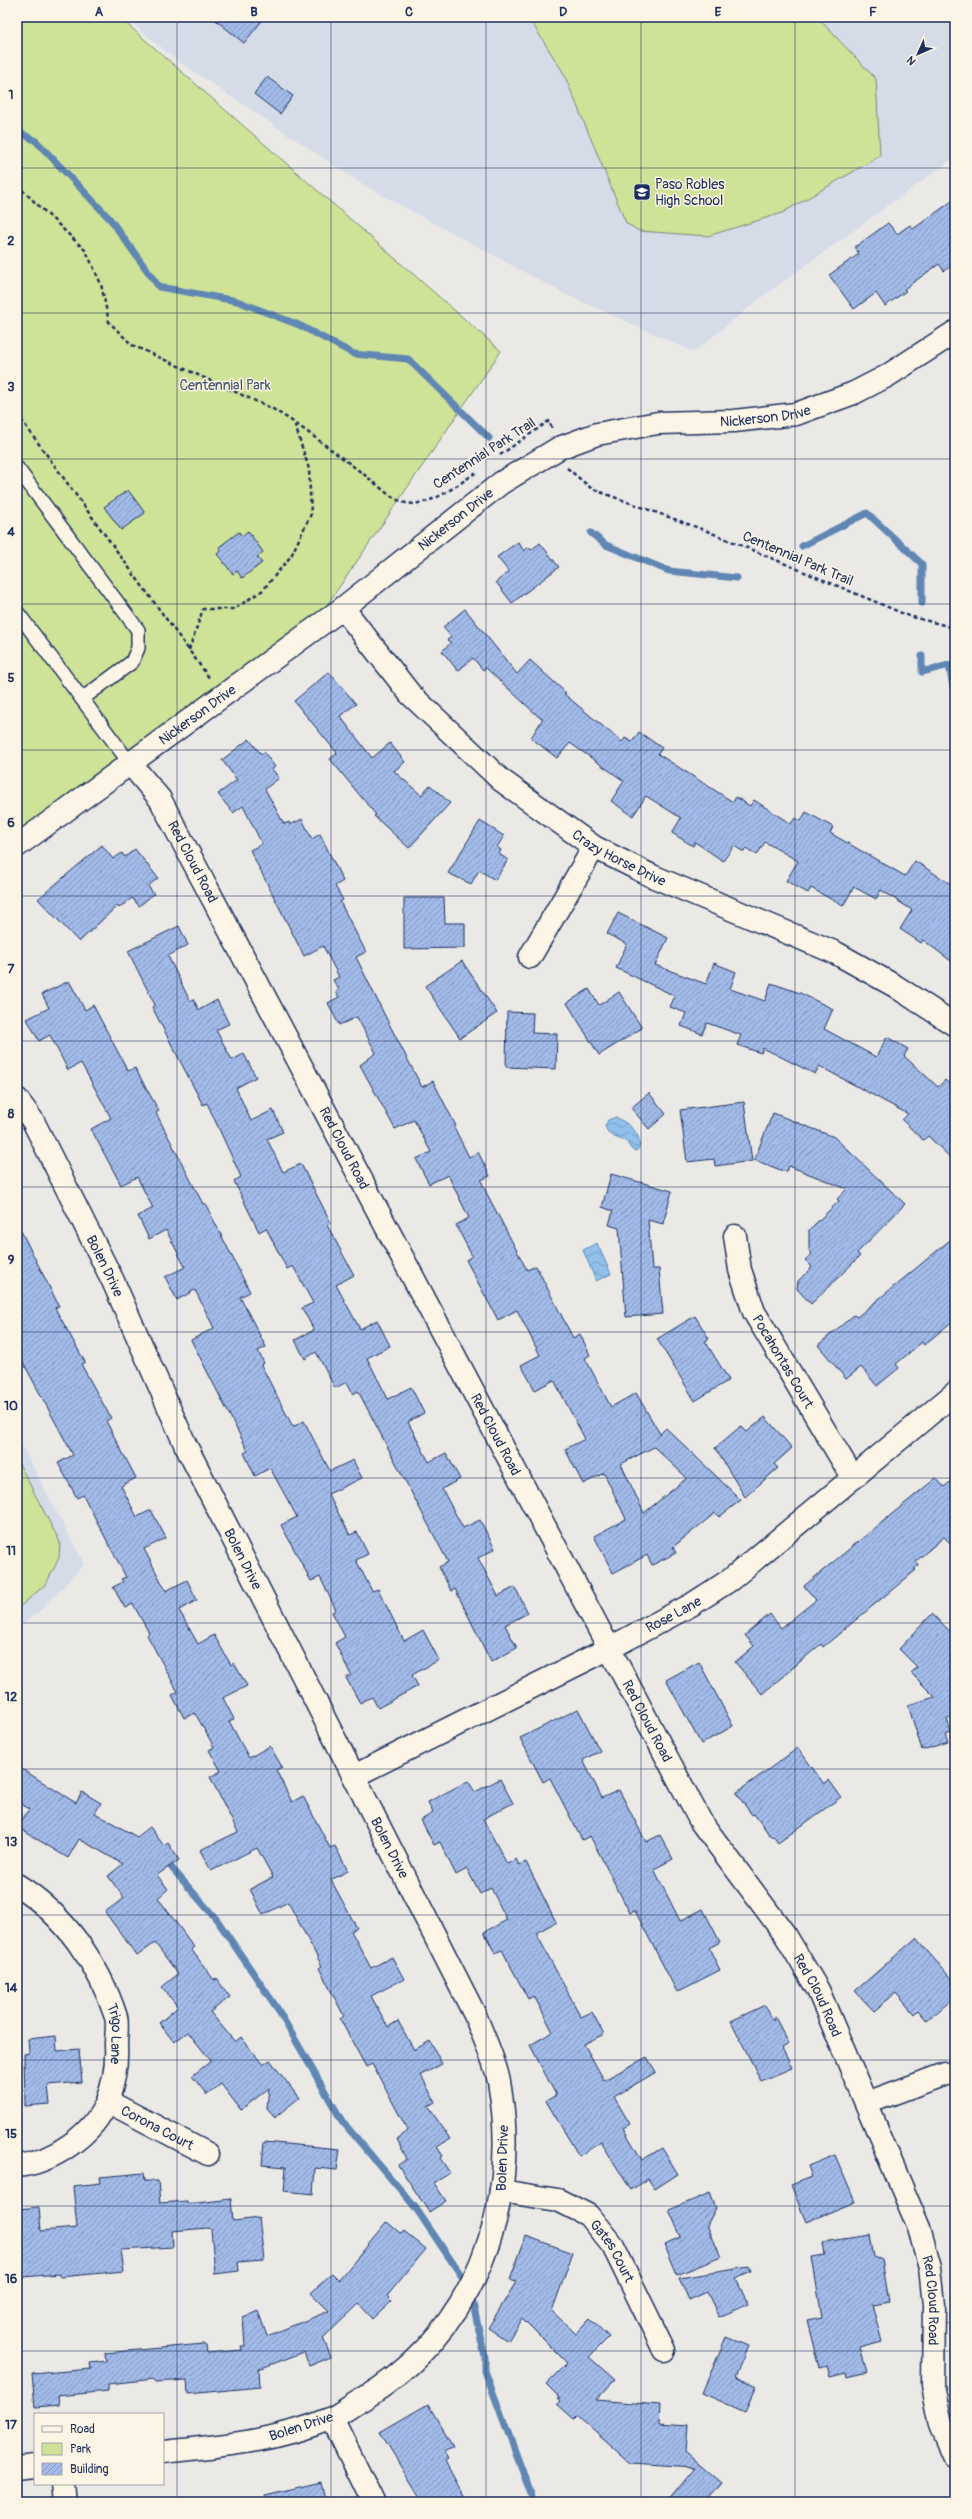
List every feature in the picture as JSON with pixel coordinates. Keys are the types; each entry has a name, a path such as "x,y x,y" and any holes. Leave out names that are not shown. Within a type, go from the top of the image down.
{"street":[{"name":"Nickerson Drive","path":"17,846 129,762 343,608 501,483 560,448 597,434 658,423 734,421 796,414 854,393 887,376 955,332"},
{"name":"Crazy Horse Drive","path":"343,608 410,694 501,780 594,847 652,876 836,953 894,986 955,1025"},
{"name":"Red Cloud Road","path":"129,762 164,806 701,1822 786,1936 818,1990 919,2228 930,2267 934,2305 934,2386 941,2425 955,2458"},
{"path":"530,957 594,847"},
{"name":"Bolen Drive","path":"17,1099 33,1121 114,1281 186,1444 475,2015 496,2074 505,2136 501,2191 497,2219 480,2266 461,2305 438,2337 412,2364 381,2388 332,2418 287,2433 233,2444 164,2452"},
{"name":"Pocahontas Court","path":"735,1236 740,1270 754,1312 853,1478"},
{"name":"Rose Lane","path":"354,1776 610,1648 691,1605 730,1580 955,1393"},
{"name":"Trigo Lane","path":"17,1885 30,1893 66,1925 96,1973 116,2018 117,2060 107,2101 95,2120 81,2135 56,2154 17,2166"},
{"path":"867,2103 945,2074 955,2073"},
{"name":"Corona Court","path":"107,2101 208,2154"},
{"name":"Gates Court","path":"501,2191 558,2200 588,2215 613,2246 664,2350"},
{"path":"332,2418 373,2502"},
{"path":"17,2468 34,2466"},
{"path":"62,2485 64,2502"}],"lane":[{"path":"17,468 138,630 138,648 132,662 82,699"},
{"path":"17,612 129,762"}],"path":[{"name":"Centennial Park Trail","path":"17,185 86,251 101,284 109,322 132,345 273,409 294,422 388,492 406,503 429,500 447,492 479,470"},
{"path":"17,414 211,682"},
{"name":"Centennial Park Trail","path":"498,457 549,421 567,468 592,489 708,531 909,616 955,628"},
{"path":"188,650 202,609 234,609 263,590 291,556 311,514 309,469 294,422"}],"shaded area":[{"name":"Paso Robles High School","path":"124,17 955,17 955,157 758,300 694,352 565,294 362,184 178,61"},
{"path":"17,1436 84,1564 41,1610 17,1628"}],"green space":[{"name":"Centennial Park","path":"17,17 119,17 501,351 305,637 17,846"},
{"path":"528,17 817,17 876,79 880,156 782,213 708,236 639,231 626,223 563,72"},
{"path":"17,1460 60,1542 59,1558 46,1584 17,1609"}],"water":[{"path":"616,1117 633,1129 636,1133 639,1148 636,1151 631,1149 627,1142 614,1137 607,1130 605,1126 608,1120"},
{"path":"597,1243 611,1274 596,1281 583,1250"}],"building":[{"path":"212,17 265,17 244,43"},
{"path":"267,77 293,96 280,114 254,94"},
{"path":"955,199 955,263 944,271 939,264 904,289 906,291 885,306 876,293 854,309 829,275 859,254 855,247 888,223 897,234 910,225 913,229"},
{"path":"128,490 145,513 121,530 104,507"},
{"path":"248,531 263,552 257,557 262,563 242,578 237,571 233,574 217,554 221,551 219,547 239,532 242,536"},
{"path":"518,542 524,551 529,547 531,550 540,543 559,567 512,603 496,582 509,572 497,557"},
{"path":"465,609 517,674 530,660 566,693 564,694 622,742 625,738 632,742 639,732 662,748 658,754 733,802 736,797 750,806 754,800 791,824 795,818 801,821 806,812 833,827 830,833 905,876 915,861 955,887 955,964 923,940 921,943 900,929 912,910 881,890 876,899 854,887 843,906 811,888 808,893 786,881 798,861 765,842 757,855 746,848 744,852 734,846 723,861 695,842 693,846 672,833 681,818 646,796 633,816 611,801 624,781 570,743 557,758 531,738 543,718 539,717 486,668 483,670 473,658 458,671 442,651 451,643 447,640 451,637 443,627"},
{"path":"329,672 356,704 340,716 372,758 390,743 405,762 394,771 421,795 430,785 450,803 409,848 374,816 376,815 330,759 337,753 294,701"},
{"path":"249,739 261,754 264,752 275,767 272,769 279,778 265,789 284,824 289,822 290,825 302,819 312,839 320,834 343,881 335,886 343,900 340,902 366,952 356,957 387,1020 422,1087 433,1081 456,1126 454,1127 469,1157 478,1152 490,1176 481,1180 487,1194 527,1270 536,1266 573,1338 580,1334 590,1355 585,1358 611,1407 636,1393 660,1434 666,1428 741,1500 719,1517 715,1513 673,1547 676,1553 652,1565 647,1555 613,1573 594,1536 626,1519 604,1473 583,1484 565,1449 585,1439 554,1380 535,1390 521,1365 540,1355 517,1310 498,1320 466,1260 472,1256 456,1225 469,1218 448,1175 429,1184 416,1159 431,1152 414,1120 395,1129 360,1065 376,1053 357,1017 339,1025 328,1003 339,997 336,992 339,990 333,980 339,977 323,946 304,956 250,850 262,844 243,806 233,813 218,794 237,780 222,760","holes":["654,1447 687,1478 644,1513 621,1464"]},
{"path":"480,821 504,836 497,847 501,850 499,854 508,860 495,880 479,870 471,884 448,873"},
{"path":"102,845 113,859 122,853 125,857 135,849 158,878 148,886 154,894 139,906 132,898 119,908 117,906 79,942 38,899"},
{"path":"404,898 444,898 445,923 465,923 465,948 404,949"},
{"path":"618,913 668,938 655,965 706,984 714,963 736,972 730,989 765,1001 771,983 800,993 833,1009 824,1029 876,1057 887,1037 908,1049 904,1056 938,1087 945,1080 955,1089 955,1162 928,1136 923,1140 902,1120 908,1114 819,1066 815,1074 763,1048 761,1053 737,1045 741,1035 707,1023 702,1034 681,1026 686,1013 670,1007 675,996 616,968 627,944 607,934"},
{"path":"179,926 188,945 168,956 190,1001 193,999 199,1010 217,1000 229,1024 216,1030 232,1060 244,1054 256,1077 236,1088 251,1121 273,1110 283,1132 267,1139 283,1172 301,1164 331,1223 327,1225 354,1275 336,1285 360,1329 377,1320 390,1346 367,1358 388,1399 411,1387 424,1413 408,1422 429,1462 446,1453 460,1479 442,1489 463,1528 480,1520 495,1549 478,1558 498,1596 515,1587 528,1613 505,1625 517,1648 491,1662 455,1589 451,1591 439,1567 448,1562 358,1391 353,1394 347,1382 335,1388 316,1352 305,1359 295,1340 314,1330 302,1308 313,1303 293,1266 287,1269 266,1228 259,1232 234,1181 241,1177 207,1103 203,1105 152,1007 155,1005 128,951"},
{"path":"462,961 497,1013 460,1038 425,986"},
{"path":"69,981 85,1010 93,1005 128,1071 135,1068 159,1111 156,1113 203,1204 205,1203 250,1292 240,1297 266,1347 258,1351 264,1363 261,1365 293,1427 304,1421 330,1471 353,1460 362,1478 328,1494 350,1535 357,1532 368,1554 356,1560 372,1591 378,1589 404,1641 423,1630 439,1660 412,1675 418,1686 378,1708 372,1697 360,1703 346,1678 351,1675 335,1643 345,1637 332,1612 336,1610 320,1577 311,1581 281,1525 297,1517 270,1468 255,1476 244,1453 248,1451 191,1340 214,1328 195,1290 177,1300 165,1277 185,1267 166,1230 149,1239 138,1216 153,1208 137,1177 121,1185 91,1129 111,1118 81,1063 68,1070 50,1035 39,1041 27,1019 49,1008 42,994"},
{"path":"589,989 599,1005 619,992 642,1028 599,1055 567,1003"},
{"path":"507,1012 533,1013 532,1033 557,1034 556,1069 506,1067"},
{"path":"649,1093 666,1114 649,1129 631,1108"},
{"path":"744,1102 752,1161 715,1166 714,1159 687,1162 680,1110"},
{"path":"773,1113 834,1137 905,1204 857,1253 860,1256 811,1304 797,1289 798,1281 812,1267 805,1260 812,1254 809,1250 809,1230 839,1201 837,1199 847,1189 789,1166 786,1172 754,1160"},
{"path":"611,1174 672,1191 663,1224 648,1220 652,1269 659,1269 663,1314 626,1317 619,1228 609,1225 613,1211 602,1207"},
{"path":"17,1223 59,1306 55,1308 85,1362 81,1364 111,1418 106,1421 136,1478 121,1486 137,1517 151,1510 166,1538 144,1549 166,1591 187,1580 197,1600 179,1610 198,1644 214,1635 231,1665 234,1663 247,1686 223,1698 234,1719 229,1721 249,1758 270,1746 282,1767 276,1770 292,1802 303,1796 330,1848 335,1846 348,1871 331,1880 357,1928 351,1931 371,1968 392,1957 404,1979 371,1996 388,2027 398,2021 414,2050 430,2041 442,2064 421,2075 435,2102 428,2106 450,2139 437,2147 443,2156 440,2158 450,2173 434,2183 446,2201 429,2212 398,2165 407,2159 397,2139 408,2131 372,2064 366,2067 340,2019 344,2016 319,1968 322,1966 288,1902 263,1915 250,1889 273,1877 257,1848 211,1871 200,1850 238,1832 210,1777 221,1771 209,1750 214,1747 195,1713 184,1718 172,1695 178,1692 147,1635 149,1633 133,1604 125,1608 113,1587 123,1582 121,1579 126,1577 83,1495 77,1498 58,1463 73,1455 17,1351"},
{"path":"955,1236 955,1319 924,1345 922,1342 896,1364 899,1368 877,1386 861,1367 846,1379 818,1345 854,1315 857,1317"},
{"path":"695,1316 709,1339 705,1341 729,1380 695,1401 657,1339"},
{"path":"765,1417 792,1448 774,1464 778,1468 745,1497 715,1448 741,1426 747,1432"},
{"path":"936,1478 944,1487 955,1478 955,1548 944,1537 916,1561 919,1565 914,1569 916,1570 823,1647 821,1644 762,1694 735,1662 754,1646 745,1635 770,1614 781,1628 816,1600 804,1586"},
{"path":"932,1614 955,1636 955,1717 947,1719 951,1732 945,1734 948,1742 922,1750 908,1705 935,1697 911,1673 917,1667 899,1649"},
{"path":"699,1662 733,1726 701,1744 666,1680"},
{"path":"578,1709 600,1751 583,1760 602,1798 619,1790 646,1842 660,1835 673,1859 654,1869 680,1921 703,1909 720,1942 709,1948 720,1970 677,1992 635,1911 630,1913 590,1836 582,1840 550,1778 543,1782 520,1738"},
{"path":"798,1748 824,1784 829,1780 841,1797 778,1843 773,1836 771,1837 754,1814 752,1815 736,1793"},
{"path":"17,1766 76,1803 82,1792 101,1803 95,1813 137,1837 150,1827 164,1846 168,1843 179,1860 157,1875 168,1889 158,1898 194,1947 191,1949 214,1980 216,1978 230,1997 210,2012 235,2042 241,2037 263,2065 270,2060 299,2098 275,2117 267,2108 269,2088 241,2110 221,2084 207,2095 192,2076 211,2061 188,2032 174,2042 159,2023 178,2007 162,1987 178,1974 155,1943 137,1956 105,1912 124,1898 108,1876 123,1864 79,1839 68,1858 17,1827 29,1809 17,1802"},
{"path":"500,1779 513,1803 483,1819 507,1864 516,1859 519,1865 526,1862 556,1922 536,1933 581,2017 592,2012 604,2034 584,2044 604,2080 647,2057 656,2072 614,2097 630,2124 623,2128 642,2160 662,2148 678,2174 655,2189 648,2179 631,2190 601,2142 579,2156 546,2101 556,2095 530,2045 553,2032 534,1996 528,1999 502,1950 495,1953 484,1932 507,1920 491,1888 480,1894 467,1869 456,1875 440,1842 434,1845 421,1820 433,1813 428,1802 468,1781 475,1792"},
{"path":"916,1938 955,1983 955,1997 927,2021 918,2010 914,2014 896,1993 874,2011 855,1991"},
{"path":"765,2005 773,2021 775,2017 789,2044 782,2048 792,2068 761,2081 731,2021"},
{"path":"56,2036 57,2051 79,2049 82,2082 48,2085 50,2104 25,2106 24,2054 29,2053 28,2039"},
{"path":"264,2142 340,2149 337,2170 315,2168 313,2194 284,2191 286,2167 262,2165"},
{"path":"835,2155 855,2202 806,2222 791,2185 812,2177 808,2166"},
{"path":"144,2173 145,2181 158,2181 160,2203 187,2201 188,2204 231,2199 233,2221 259,2218 264,2260 238,2262 239,2271 215,2274 211,2229 208,2228 172,2231 173,2247 121,2250 124,2271 60,2277 60,2274 23,2277 20,2235 17,2235 17,2209 39,2207 41,2231 77,2228 73,2186 101,2183 100,2177"},
{"path":"710,2193 716,2208 707,2225 721,2257 677,2275 664,2244 681,2237 669,2210"},
{"path":"387,2222 400,2233 404,2231 426,2249 387,2296 392,2301 373,2319 359,2304 323,2338 331,2357 309,2366 304,2352 259,2369 260,2387 188,2394 187,2380 155,2382 154,2379 108,2384 108,2391 58,2396 59,2405 35,2407 32,2374 91,2369 90,2363 106,2361 105,2353 203,2344 206,2346 207,2353 242,2350 241,2346 245,2346 243,2317 258,2311 267,2336 329,2311 311,2293 332,2273 339,2280"},
{"path":"870,2235 874,2257 882,2260 889,2301 872,2304 882,2342 860,2348 867,2372 848,2377 847,2372 831,2376 828,2366 819,2368 807,2321 822,2318 812,2257 825,2255 823,2242"},
{"path":"526,2236 573,2253 552,2311 576,2334 590,2319 609,2337 589,2357 615,2380 596,2400 660,2405 659,2423 688,2425 686,2452 722,2483 706,2502 666,2502 695,2467 630,2463 577,2416 574,2419 557,2404 560,2401 557,2398 560,2398 546,2384 567,2363 522,2318 508,2341 488,2328 516,2282 510,2280"},
{"path":"749,2267 751,2272 736,2279 748,2304 719,2317 707,2292 689,2300 679,2278"},
{"path":"726,2337 748,2346 735,2377 757,2386 745,2412 702,2393"},
{"path":"428,2404 453,2447 444,2452 448,2459 445,2461 467,2502 423,2502 380,2432"},
{"path":"321,2482 326,2502 266,2502 265,2495"}],"waterway":[{"path":"17,131 36,141 110,219 159,287 237,301 299,325 354,354 408,359 489,438"},
{"path":"802,546 867,513 922,564 922,603"},
{"path":"591,533 606,545 669,571 737,578"},
{"path":"922,656 922,672 949,665 955,698"},
{"path":"165,1860 217,1920 277,2008 342,2121 415,2207 467,2284"},
{"path":"471,2295 485,2357 485,2371 534,2502"}],"place":[{"name":"Paso Robles High School","path":"642,192"}]}
